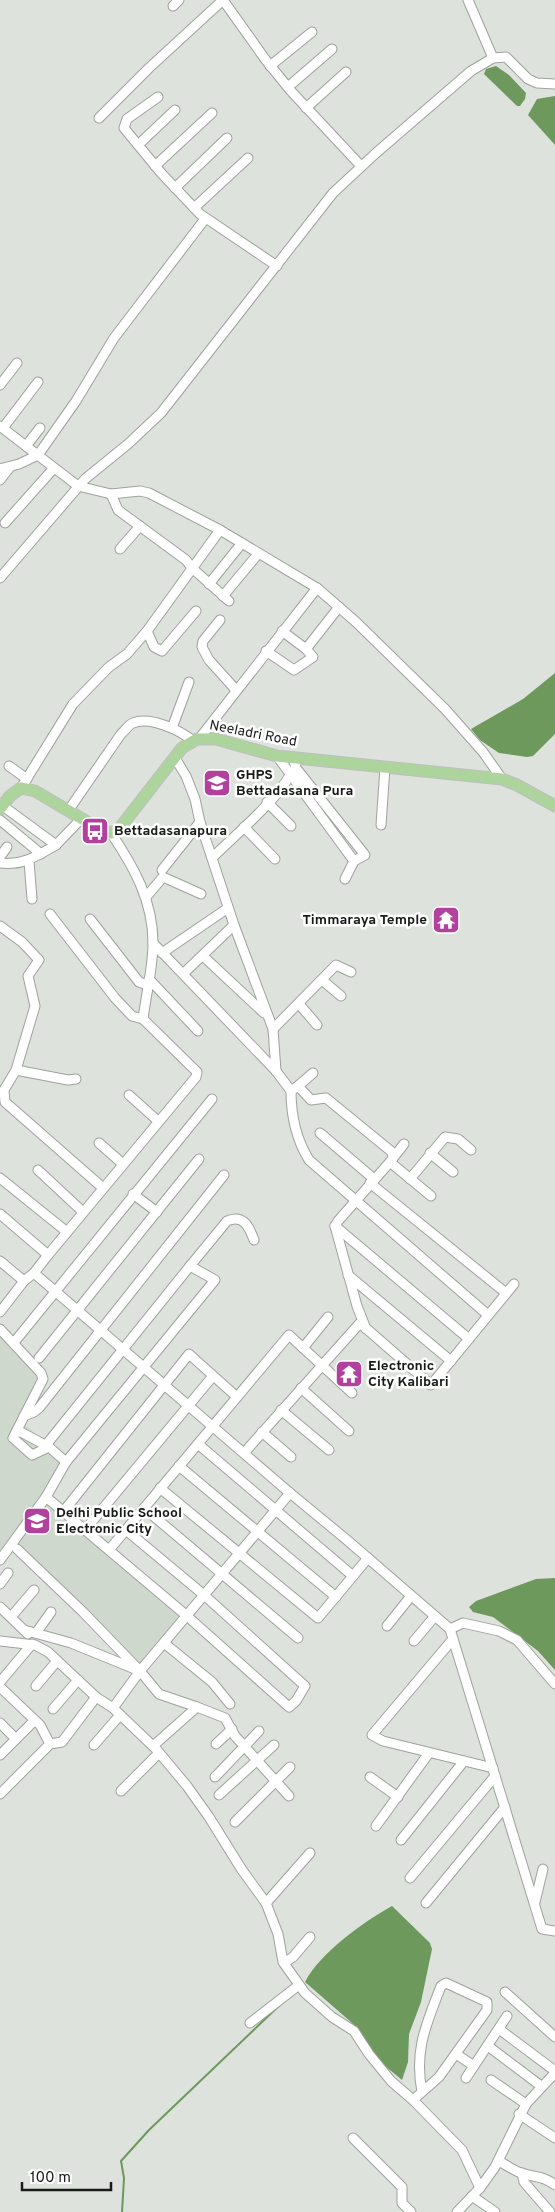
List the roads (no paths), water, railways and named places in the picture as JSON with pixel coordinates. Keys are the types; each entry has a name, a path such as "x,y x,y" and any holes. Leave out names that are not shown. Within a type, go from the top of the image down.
{"main road":[{"name":"Neeladri Road","path":"111,833 119,829 182,748 196,740 216,739 277,756 502,779 517,784 555,806"},
{"path":"1,806 24,784 101,830 111,833"}],"street":[{"path":"99,118 143,74 223,0 270,66 306,108 361,166"},
{"path":"468,0 493,58"},
{"path":"270,66 312,32"},
{"path":"288,87 332,49"},
{"path":"0,578 78,486 161,413 333,194 361,166 471,71 493,58 506,57 532,82 555,84"},
{"path":"306,108 346,72"},
{"path":"158,97 124,122 124,128 175,188 205,219 277,266"},
{"path":"138,145 175,110"},
{"path":"156,166 212,113"},
{"path":"175,188 227,138"},
{"path":"194,208 248,158"},
{"path":"0,470 38,455 76,401 114,338 205,219"},
{"path":"0,384 17,364"},
{"path":"38,382 2,427 78,486 111,494 140,491 149,493 220,530 316,588 399,662 445,709 483,752 502,779"},
{"path":"26,446 40,428"},
{"path":"0,480 10,467"},
{"path":"5,524 54,468"},
{"path":"111,494 116,508 186,560 192,568 226,599 258,554"},
{"path":"120,550 140,526"},
{"path":"9,766 24,784 73,704 97,679 127,654 220,530"},
{"path":"209,584 242,543"},
{"path":"68,811 121,734 131,724 140,721 172,728 196,740 316,588"},
{"path":"306,648 339,607"},
{"path":"146,631 154,647 162,652 196,612"},
{"path":"220,620 203,641 202,647 209,660 236,690"},
{"path":"266,652 291,670 296,670 313,657 306,648 282,631"},
{"path":"172,728 189,682"},
{"path":"277,756 354,862"},
{"path":"175,758 189,784 234,926 266,1015 273,1029 276,1071"},
{"path":"293,758 296,768 365,855 354,862 345,878"},
{"path":"381,825 385,767"},
{"path":"212,858 244,827 290,775"},
{"path":"267,802 291,826"},
{"path":"1,806 56,845"},
{"path":"0,863 10,865 29,861 56,845 82,818"},
{"path":"0,820 41,854"},
{"path":"162,870 200,822"},
{"path":"244,827 275,859"},
{"path":"111,833 137,874 146,897 153,943 143,1019"},
{"path":"0,857 7,847"},
{"path":"29,861 32,899"},
{"path":"146,897 163,877 201,894"},
{"path":"162,953 228,908"},
{"path":"0,1312 3,1302 34,1273 196,1077 197,1072 143,1019 132,1016 115,998 50,914"},
{"path":"90,919 139,982 148,982 198,1032"},
{"path":"0,926 27,946 39,960 28,976 36,1006 16,1070 4,1090 5,1102 103,1188"},
{"path":"184,974 234,926"},
{"path":"153,943 294,1089 311,1100 326,1098 389,1147 392,1160 410,1179 431,1196"},
{"path":"202,956 266,1015"},
{"path":"273,1029 336,965 351,972"},
{"path":"322,980 341,996"},
{"path":"299,1004 317,1025"},
{"path":"16,1070 76,1080"},
{"path":"313,1073 294,1089 291,1112 301,1148 309,1160 488,1316"},
{"path":"129,1095 158,1121"},
{"path":"16,1340 212,1099"},
{"path":"320,1133 372,1181 506,1293"},
{"path":"410,1179 445,1137 458,1139 471,1150"},
{"path":"99,1143 123,1164"},
{"path":"336,1226 404,1144"},
{"path":"430,1154 453,1172"},
{"path":"39,1358 199,1159"},
{"path":"38,1170 83,1212"},
{"path":"24,1416 38,1408 224,1175"},
{"path":"0,1178 67,1232"},
{"path":"134,1194 157,1212"},
{"path":"0,1214 48,1255"},
{"path":"0,1329 41,1373 43,1379 13,1438 32,1455 48,1446 123,1348 227,1221 234,1218 240,1219 248,1225 254,1240"},
{"path":"336,1226 348,1275 366,1329"},
{"path":"336,1226 469,1339"},
{"path":"0,1261 24,1281"},
{"path":"0,1560 46,1498 66,1462 215,1280 190,1266"},
{"path":"34,1273 450,1629 542,1929 555,1931"},
{"path":"348,1275 450,1361"},
{"path":"244,1453 360,1323 431,1385 514,1284"},
{"path":"303,1348 328,1317"},
{"path":"109,1550 289,1335 352,1393"},
{"path":"64,1512 189,1354 237,1397"},
{"path":"85,1530 213,1376"},
{"path":"301,1388 349,1431"},
{"path":"281,1410 329,1450"},
{"path":"18,1430 48,1446 66,1462"},
{"path":"262,1432 292,1457"},
{"path":"198,1444 353,1576"},
{"path":"179,1466 336,1597"},
{"path":"160,1488 318,1618 368,1558"},
{"path":"113,1708 140,1671 290,1493"},
{"path":"46,1498 187,1616 289,1707 296,1701 305,1686 204,1595 126,1530"},
{"path":"144,1508 298,1638"},
{"path":"17,1549 83,1612 140,1671 159,1694 225,1718 235,1736 289,1796"},
{"path":"0,1584 8,1573"},
{"path":"11,1618 34,1590"},
{"path":"387,1626 412,1596"},
{"path":"0,1607 24,1630 34,1644 57,1661 96,1697 113,1708 156,1750 209,1817 242,1870 266,1903 278,1934 284,1963 299,1985 305,1993 332,2017 354,2031 390,2081 413,2100 462,2150 480,2188"},
{"path":"36,1633 51,1612"},
{"path":"414,1642 435,1616"},
{"path":"450,1629 463,1622 507,1635 516,1640 555,1684"},
{"path":"24,1630 71,1643 140,1671"},
{"path":"453,1639 372,1734 383,1741 464,1761 494,1772"},
{"path":"0,1642 34,1644"},
{"path":"164,1643 212,1682 230,1704"},
{"path":"0,1682 34,1644"},
{"path":"36,1686 57,1661"},
{"path":"53,1709 78,1680"},
{"path":"0,1687 43,1729 50,1744"},
{"path":"0,1794 50,1744 62,1742 96,1697"},
{"path":"121,1791 156,1750 197,1707"},
{"path":"94,1745 120,1715"},
{"path":"0,1755 34,1721"},
{"path":"0,1723 16,1739"},
{"path":"216,1744 232,1729"},
{"path":"215,1777 259,1731"},
{"path":"220,1795 274,1745"},
{"path":"376,1826 398,1798 429,1752"},
{"path":"401,1840 464,1761"},
{"path":"234,1822 290,1767"},
{"path":"410,1878 494,1772"},
{"path":"370,1777 398,1798"},
{"path":"426,1903 505,1807"},
{"path":"266,1903 310,1853"},
{"path":"535,1905 542,1868"},
{"path":"284,1963 293,1957 310,1937"},
{"path":"413,2100 439,2077 485,2014 488,2005 483,2000 446,1983 440,1986 419,2049 418,2066 422,2092"},
{"path":"250,2023 299,1985"},
{"path":"504,1992 555,2037"},
{"path":"466,2078 507,2016"},
{"path":"457,2212 480,2188 499,2161 519,2114 526,2104 555,2072 499,2029"},
{"path":"488,2046 541,2086"},
{"path":"456,2054 474,2066"},
{"path":"491,2080 526,2104"},
{"path":"519,2114 555,2138"},
{"path":"353,2138 402,2187 402,2202 411,2212"},
{"path":"499,2161 522,2173 538,2175 555,2185"},
{"path":"522,2173 524,2182 550,2212"},
{"path":"472,2196 495,2212"}],"waterway":[{"path":"122,2212 124,2178 121,2161 149,2130 283,2002"}],"place":[{"name":"GHPS Bettadasana Pura","path":"217,783"},
{"name":"Bettadasanapura","path":"95,831"},
{"name":"Timmaraya Temple","path":"446,920"},
{"name":"Electronic City Kalibari","path":"349,1374"},
{"name":"Delhi Public School Electronic City","path":"37,1521"}]}
